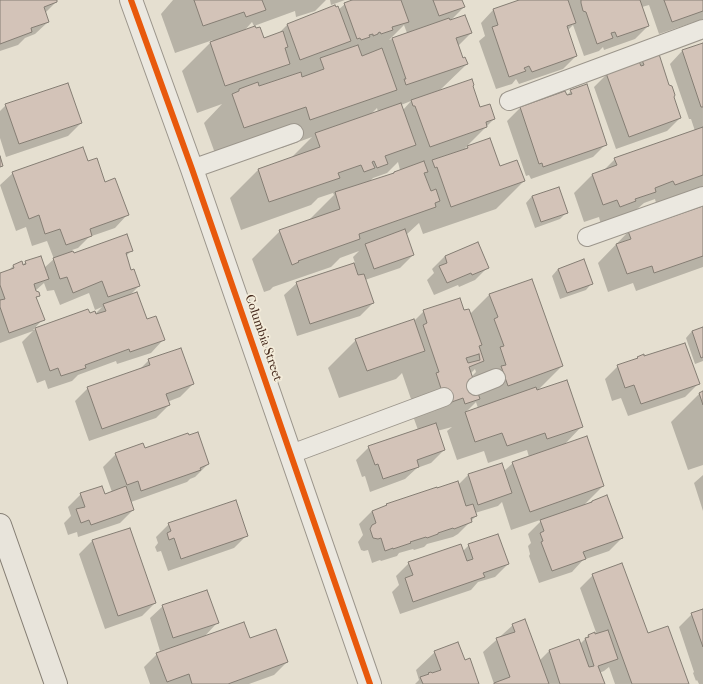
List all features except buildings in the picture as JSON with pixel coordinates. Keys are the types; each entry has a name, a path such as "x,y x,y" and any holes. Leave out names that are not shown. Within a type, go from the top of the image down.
{"highway":[{"path":"0,525 56,684"}],"street":[{"name":"Columbia Street","path":"131,0 192,169 370,684"}],"lane":[{"path":"510,101 703,29"},
{"path":"192,169 294,132"},
{"path":"587,237 703,196"},
{"path":"476,386 496,378"},
{"path":"291,454 444,397"}],"cycle path":[{"path":"131,0 192,169 370,684"}]}
